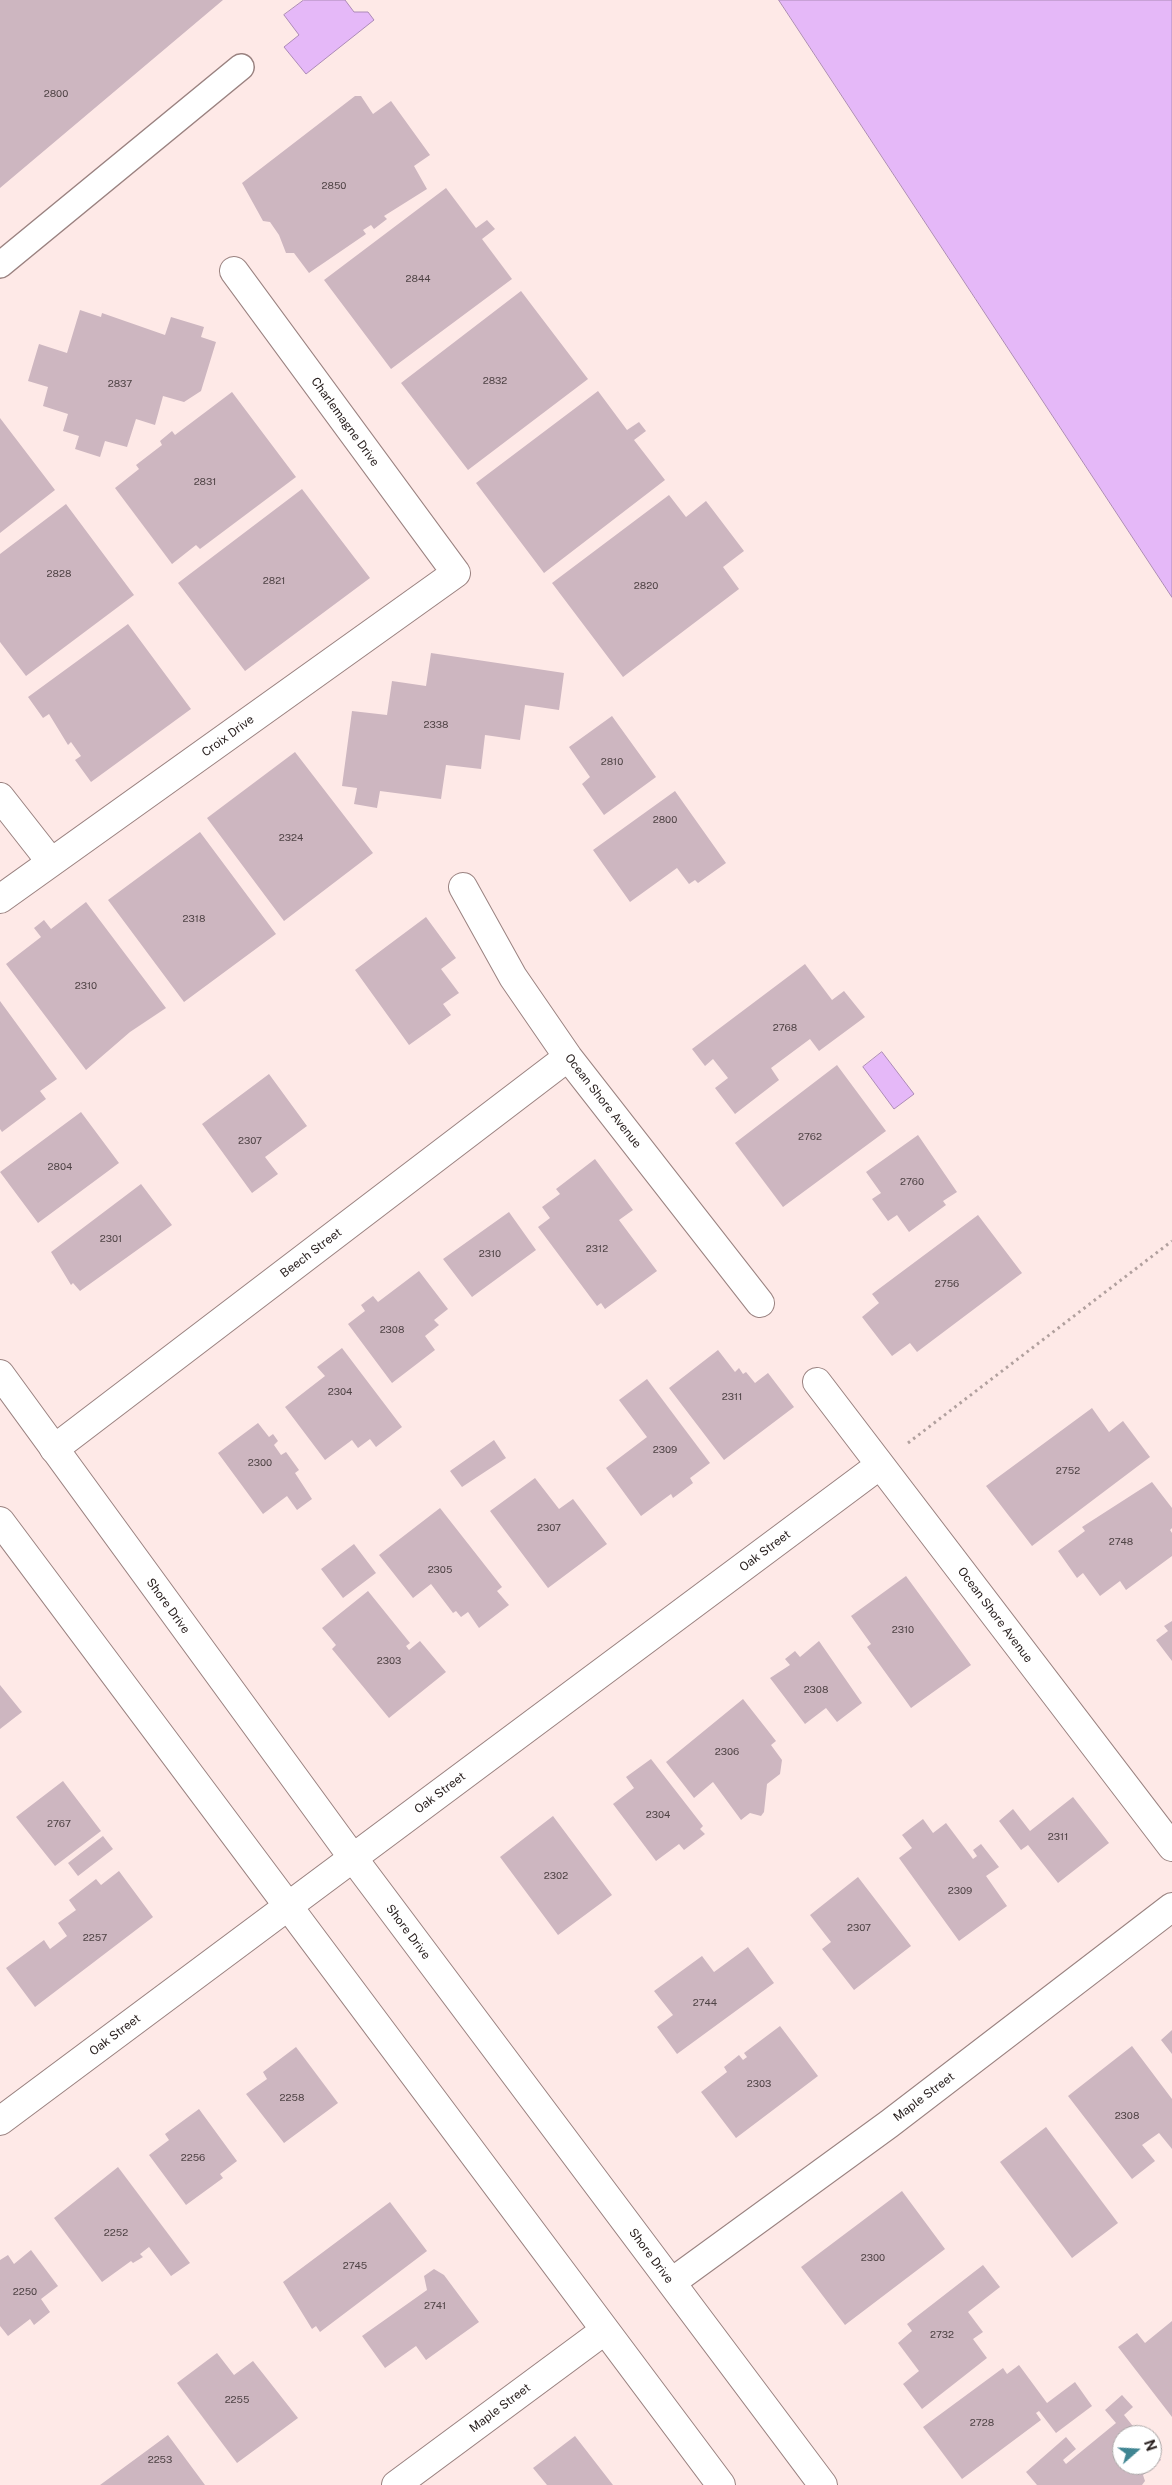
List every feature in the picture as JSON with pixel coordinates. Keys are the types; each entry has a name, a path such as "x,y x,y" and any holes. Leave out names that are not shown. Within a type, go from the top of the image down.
{"main road":[{"name":"Charlemagne Drive","path":"234,271 456,573"},
{"name":"Croix Drive","path":"0,899 456,573"},
{"path":"0,797 51,862"},
{"name":"Ocean Shore Avenue","path":"463,887 513,977 568,1057 760,1303"},
{"name":"Beech Street","path":"54,1449 568,1057"},
{"name":"Shore Drive","path":"0,1374 352,1858 823,2485"},
{"name":"Ocean Shore Avenue","path":"818,1382 1172,1847"},
{"name":"Oak Street","path":"0,2121 880,1465"},
{"path":"0,1522 721,2485"},
{"name":"Maple Street","path":"672,2282 889,2124 1172,1907"},
{"name":"Maple Street","path":"396,2485 604,2331"}],"lane":[{"path":"0,265 241,67"}],"path":[{"path":"880,1465 1172,1242"}],"shaded area":[{"path":"304,0 345,0 354,12 368,12 374,20 306,74 284,47 299,35 284,15"},
{"path":"779,0 1172,0 1172,597"},
{"path":"882,1052 914,1094 894,1109 863,1067"}],"building":[{"path":"0,0 223,0 0,188"},
{"path":"355,96 361,96 373,114 391,101 430,155 414,166 427,189 384,216 387,219 374,229 371,225 363,230 366,234 309,273 294,253 286,253 279,235 270,222 263,221 242,183"},
{"path":"446,188 476,228 487,220 495,229 482,239 512,279 391,369 324,280"},
{"path":"521,291 588,379 468,470 401,383"},
{"path":"80,310 101,317 102,313 165,335 171,317 204,327 201,337 216,342 201,391 184,402 163,396 155,425 136,419 127,447 105,441 100,457 75,449 79,436 63,431 68,414 43,406 48,387 28,381 39,344 67,353"},
{"path":"598,391 627,430 639,422 646,431 634,440 665,480 544,573 476,483"},
{"path":"232,392 296,477 200,549 196,545 172,564 115,488 139,469 136,465 162,445 160,441 172,431 175,435"},
{"path":"0,418 55,490 0,533"},
{"path":"302,489 370,578 245,671 178,583"},
{"path":"669,495 686,517 706,501 744,551 723,567 739,589 623,677 552,583"},
{"path":"66,504 134,595 26,676 0,642 0,554"},
{"path":"128,624 191,709 91,782 75,760 81,756 71,742 68,745 49,714 43,718 28,697"},
{"path":"431,653 564,673 559,710 525,705 520,740 485,735 481,769 446,765 441,799 380,791 377,808 354,804 357,788 342,786 352,711 387,715 392,681 426,686"},
{"path":"612,716 656,777 604,815 582,784 590,777 569,747"},
{"path":"295,752 373,853 284,921 207,818"},
{"path":"675,791 726,863 698,883 695,880 689,884 677,868 630,902 593,850"},
{"path":"200,832 276,934 184,1002 108,900"},
{"path":"86,902 166,1008 130,1032 86,1070 6,964 41,937 34,928 44,920 51,929"},
{"path":"426,917 456,958 441,969 459,993 443,1004 451,1015 409,1045 355,970"},
{"path":"805,964 832,1000 844,991 865,1017 819,1051 810,1039 771,1068 779,1080 735,1114 715,1088 728,1078 713,1059 705,1066 692,1049"},
{"path":"0,1001 57,1079 40,1091 46,1099 2,1132 0,1129"},
{"path":"837,1065 886,1131 783,1207 735,1143"},
{"path":"269,1074 307,1126 265,1157 278,1174 252,1193 202,1124"},
{"path":"81,1112 119,1163 38,1223 0,1172"},
{"path":"918,1135 957,1192 943,1201 946,1205 909,1232 897,1215 888,1221 872,1199 881,1193 866,1172"},
{"path":"595,1159 633,1210 619,1220 657,1271 605,1309 601,1303 597,1306 538,1227 550,1218 542,1207 560,1194 556,1189"},
{"path":"141,1184 172,1225 80,1291 73,1283 71,1285 51,1252"},
{"path":"509,1212 536,1250 472,1297 443,1259"},
{"path":"978,1215 1022,1273 917,1352 910,1343 892,1356 862,1317 879,1303 872,1294"},
{"path":"419,1271 448,1309 434,1320 439,1325 425,1336 435,1350 392,1383 348,1324 365,1311 361,1305 373,1296 378,1302"},
{"path":"342,1348 402,1427 376,1447 370,1439 358,1448 352,1440 325,1460 285,1407 325,1376 317,1367"},
{"path":"718,1350 735,1372 739,1368 743,1374 746,1372 755,1383 768,1373 794,1407 724,1460 669,1388"},
{"path":"647,1379 710,1463 690,1478 693,1483 673,1498 671,1494 641,1516 606,1468 647,1437 619,1400"},
{"path":"1092,1408 1109,1432 1123,1421 1150,1457 1032,1546 986,1486"},
{"path":"258,1423 269,1437 273,1434 278,1441 274,1445 281,1455 286,1452 299,1470 295,1473 312,1499 297,1510 287,1496 263,1514 218,1453"},
{"path":"494,1440 506,1458 462,1487 450,1471"},
{"path":"535,1478 559,1509 573,1499 607,1544 548,1588 490,1511"},
{"path":"1152,1482 1172,1508 1172,1528 1170,1530 1172,1533 1172,1556 1126,1590 1120,1581 1100,1596 1083,1573 1077,1578 1058,1551 1085,1531 1082,1527"},
{"path":"440,1508 502,1587 497,1591 509,1605 479,1628 468,1612 461,1617 456,1611 453,1613 431,1584 413,1598 379,1555"},
{"path":"354,1544 376,1573 343,1598 321,1569"},
{"path":"906,1576 971,1665 911,1708 867,1647 871,1644 851,1616"},
{"path":"368,1591 410,1643 406,1646 409,1650 420,1641 446,1672 389,1718 332,1649 336,1645 322,1628"},
{"path":"1172,1621 1172,1661 1156,1640 1168,1631 1164,1626"},
{"path":"819,1641 862,1703 837,1722 826,1708 805,1724 770,1678 790,1665 785,1659 795,1651 800,1657"},
{"path":"0,1685 22,1712 0,1729"},
{"path":"743,1699 776,1741 771,1745 782,1760 780,1774 767,1784 764,1812 761,1816 750,1813 741,1820 713,1782 694,1798 666,1762"},
{"path":"651,1759 703,1826 700,1829 705,1834 684,1850 679,1844 656,1861 613,1804 634,1788 626,1777"},
{"path":"63,1781 101,1831 55,1866 16,1817"},
{"path":"1073,1797 1109,1843 1058,1883 1028,1845 1021,1850 999,1821 1013,1809 1030,1831"},
{"path":"553,1816 612,1895 558,1935 500,1857"},
{"path":"923,1819 933,1833 946,1823 973,1859 977,1856 973,1850 981,1844 999,1867 986,1876 1007,1906 959,1941 899,1858 912,1848 902,1835"},
{"path":"103,1836 113,1849 78,1876 68,1863"},
{"path":"119,1871 153,1917 35,2007 6,1968 44,1940 50,1949 67,1936 58,1923 76,1910 69,1900 96,1879 101,1885"},
{"path":"858,1877 911,1946 854,1990 822,1949 831,1942 810,1915"},
{"path":"748,1947 774,1983 677,2054 657,2027 673,2015 654,1991 702,1956 714,1972"},
{"path":"780,2026 818,2076 736,2138 701,2092 727,2072 724,2067 739,2055 743,2060 747,2057 744,2053"},
{"path":"1172,2030 1172,2054 1161,2040"},
{"path":"1132,2046 1172,2099 1172,2149 1159,2133 1142,2145 1155,2161 1132,2179 1068,2096"},
{"path":"296,2047 338,2103 284,2143 246,2094 267,2079 263,2072"},
{"path":"199,2109 237,2161 220,2174 223,2178 186,2205 149,2155 169,2140 165,2134"},
{"path":"1046,2127 1118,2223 1072,2258 1000,2162"},
{"path":"118,2167 190,2263 171,2276 149,2247 140,2254 143,2257 133,2263 131,2261 102,2282 54,2218"},
{"path":"902,2191 945,2249 845,2325 801,2267"},
{"path":"390,2202 427,2251 320,2332 316,2326 312,2329 283,2282"},
{"path":"31,2250 58,2286 41,2299 50,2312 34,2325 30,2319 8,2336 0,2326 0,2260 8,2255 14,2264"},
{"path":"983,2265 1000,2287 968,2312 983,2332 973,2339 987,2358 922,2409 903,2384 919,2371 898,2343 912,2331 907,2324"},
{"path":"434,2269 444,2275 479,2322 426,2360 416,2346 385,2368 362,2336 427,2290 424,2276"},
{"path":"1172,2321 1172,2417 1118,2347 1137,2333 1145,2343"},
{"path":"217,2353 234,2375 253,2361 298,2418 237,2463 177,2383"},
{"path":"1019,2365 1047,2403 1075,2382 1092,2406 1056,2433 1039,2411 1036,2413 1041,2420 962,2479 923,2427 1003,2368 1007,2374"},
{"path":"1122,2395 1133,2407 1124,2415 1132,2425 1114,2425 1116,2423 1105,2410"},
{"path":"1112,2426 1112,2475 1143,2475 1145,2481 1142,2485 1037,2485 1026,2472 1066,2437 1076,2449 1063,2460 1066,2464"},
{"path":"168,2435 205,2485 100,2485"},
{"path":"575,2436 613,2485 547,2485 533,2468"}]}
